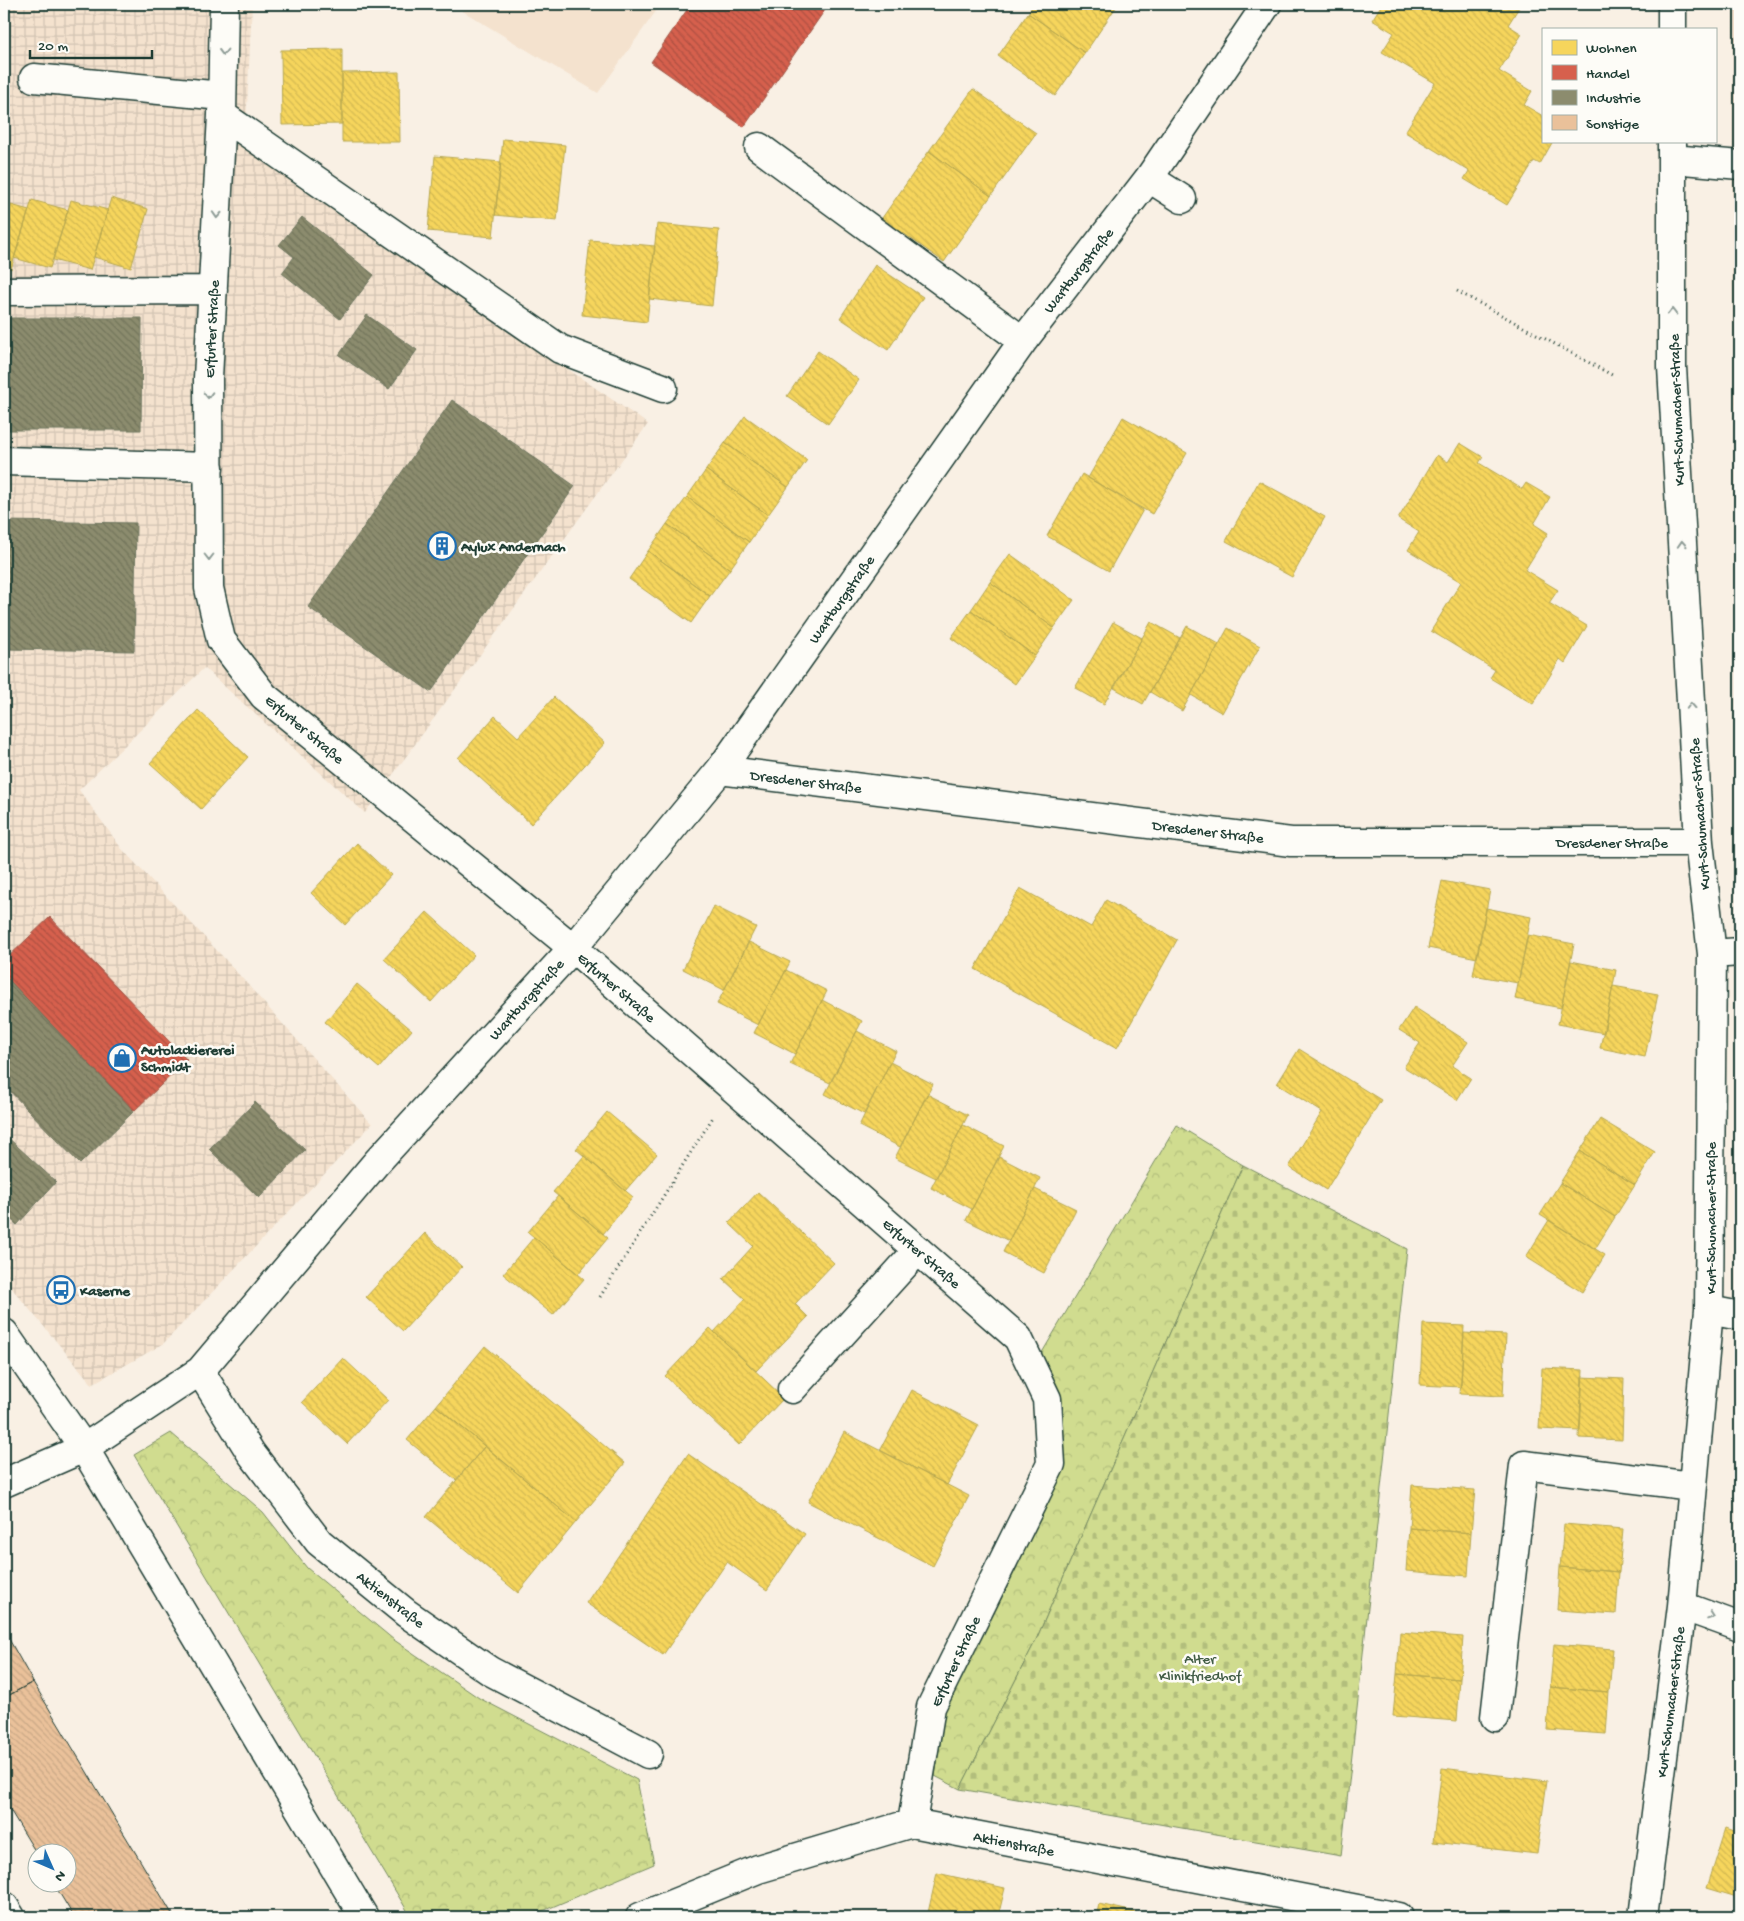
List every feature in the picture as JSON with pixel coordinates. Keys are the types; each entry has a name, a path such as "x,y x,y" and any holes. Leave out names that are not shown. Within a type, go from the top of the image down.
{"street":[{"name":"Erfurter Straße","path":"224,4 222,105 208,378 209,588 221,640 264,696 573,948 1018,1338 1047,1398 1051,1464 931,1707 912,1823"},
{"name":"Wartburgstraße","path":"200,1371 376,1163 573,948 720,770 1023,341 1149,178 1266,4"},
{"path":"1672,4 1672,28"},
{"path":"34,78 222,105 560,349 663,388"},
{"path":"759,147 1023,341"},
{"path":"1672,150 1740,165"},
{"name":"Kurt-Schumacher-Straße","path":"1643,1917 1682,1606 1709,1310 1712,954 1699,842 1672,367 1672,150"},
{"path":"1149,178 1182,199"},
{"path":"4,291 212,290"},
{"path":"4,461 209,467"},
{"name":"Dresdener Straße","path":"720,770 1291,842 1699,842"},
{"path":"1712,954 1740,952"},
{"path":"792,1389 918,1250"},
{"path":"1709,1310 1740,1316"},
{"path":"4,1333 84,1448 364,1917"},
{"path":"4,1484 84,1448 200,1371"},
{"name":"Aktienstraße","path":"200,1371 250,1453 319,1542 406,1613 490,1671 648,1754"},
{"path":"1494,1717 1524,1465 1692,1486"},
{"path":"1682,1606 1740,1627"},
{"name":"Aktienstraße","path":"640,1917 758,1869 912,1823 1399,1917"},
{"path":"4,1906 10,1917"}],"path":[{"path":"1457,291 1612,375"},
{"path":"600,1297 732,1087"}],"shaded area":[{"path":"4,4 252,4 245,148 648,424 365,813 204,668 79,790 122,849 224,958 372,1124 163,1344 92,1384 4,1279"},
{"path":"451,4 661,4 598,93"},
{"path":"1733,4 1740,4 1740,574 1732,266"}],"green space":[{"path":"1177,1125 1243,1165 1036,1640 960,1789 935,1776 945,1709 1065,1467 1062,1401 1040,1356"},
{"name":"Alter Klinikfriedhof","path":"1243,1165 1407,1249 1341,1856 960,1789 1036,1640"},
{"path":"171,1433 263,1512 307,1568 394,1640 479,1698 637,1780 654,1864 545,1910 516,1917 411,1917 134,1455"}],"building: Wohnen":[{"path":"1034,4 1111,4 1116,7 1085,53 1028,13"},
{"path":"1382,4 1521,4 1508,25 1522,34 1499,71 1532,91 1524,105 1542,115 1542,142 1552,142 1540,164 1534,161 1507,205 1464,179 1469,171 1405,132 1435,83 1382,52 1394,33 1372,20"},
{"path":"1028,13 1085,53 1055,96 998,56"},
{"path":"342,49 342,124 282,125 281,50"},
{"path":"399,72 400,142 342,142 342,73"},
{"path":"973,89 1036,133 991,196 929,151"},
{"path":"503,139 565,145 557,221 495,215"},
{"path":"929,151 991,196 944,262 882,218"},
{"path":"435,156 501,162 493,237 428,231"},
{"path":"111,198 148,209 131,268 94,257"},
{"path":"32,200 68,210 50,268 14,258"},
{"path":"71,200 108,210 90,270 53,260"},
{"path":"4,203 29,210 11,269 4,267"},
{"path":"657,224 719,230 712,306 649,299"},
{"path":"590,240 655,246 647,322 582,315"},
{"path":"875,265 923,297 888,350 840,318"},
{"path":"818,351 859,380 828,424 787,396"},
{"path":"745,416 807,460 788,487 725,443"},
{"path":"1123,417 1187,453 1152,514 1088,478"},
{"path":"725,443 788,487 768,515 706,470"},
{"path":"1460,443 1483,457 1479,463 1522,489 1526,483 1550,497 1534,524 1548,533 1525,570 1558,590 1549,603 1587,626 1565,663 1560,659 1533,704 1490,678 1495,670 1431,631 1461,582 1408,550 1419,532 1398,519 1437,455 1448,462"},
{"path":"706,470 768,515 749,542 687,497"},
{"path":"1082,474 1143,510 1109,571 1047,536"},
{"path":"1259,481 1325,517 1292,577 1226,541"},
{"path":"687,497 749,542 730,569 667,524"},
{"path":"667,524 730,569 710,596 648,551"},
{"path":"648,551 710,596 691,623 629,579"},
{"path":"1010,554 1074,600 1054,628 990,582"},
{"path":"990,582 1054,628 1035,656 971,610"},
{"path":"971,610 1035,656 1015,684 951,638"},
{"path":"1113,622 1142,638 1104,704 1075,688"},
{"path":"1151,622 1180,638 1143,704 1114,688"},
{"path":"1187,626 1219,644 1182,711 1150,692"},
{"path":"1228,628 1260,646 1222,713 1191,695"},
{"path":"554,697 605,743 531,824 458,758 495,716 518,737"},
{"path":"198,710 248,757 201,809 150,763"},
{"path":"357,843 391,875 345,925 311,893"},
{"path":"1442,881 1490,890 1477,958 1428,948"},
{"path":"1020,888 1091,927 1106,900 1177,940 1117,1048 975,969"},
{"path":"714,906 756,927 724,990 683,969"},
{"path":"1486,908 1531,917 1518,983 1473,975"},
{"path":"427,912 474,955 431,1002 384,959"},
{"path":"1528,935 1574,944 1561,1008 1515,999"},
{"path":"749,942 790,962 758,1025 717,1004"},
{"path":"1571,961 1616,970 1604,1033 1558,1024"},
{"path":"786,970 827,991 795,1054 754,1033"},
{"path":"357,984 412,1030 379,1068 325,1022"},
{"path":"1613,986 1658,994 1645,1057 1600,1048"},
{"path":"822,1000 862,1021 830,1083 790,1064"},
{"path":"1414,1007 1468,1042 1452,1066 1471,1078 1457,1100 1404,1067 1420,1043 1399,1030"},
{"path":"857,1031 896,1051 864,1114 825,1094"},
{"path":"1299,1049 1381,1100 1326,1190 1289,1167 1322,1112 1277,1084"},
{"path":"890,1062 933,1084 900,1147 859,1126"},
{"path":"927,1094 968,1115 936,1178 895,1158"},
{"path":"607,1112 657,1154 625,1191 576,1149"},
{"path":"1600,1119 1655,1152 1635,1185 1580,1151"},
{"path":"963,1125 1004,1146 972,1209 931,1188"},
{"path":"1580,1151 1635,1185 1615,1217 1560,1183"},
{"path":"584,1156 633,1197 603,1234 553,1192"},
{"path":"999,1157 1040,1178 1009,1241 966,1220"},
{"path":"1560,1183 1615,1217 1595,1249 1540,1215"},
{"path":"1035,1189 1076,1209 1044,1273 1003,1252"},
{"path":"758,1192 834,1263 795,1304 808,1317 756,1371 714,1332 745,1299 723,1279 753,1246 729,1223"},
{"path":"558,1196 608,1238 578,1274 528,1232"},
{"path":"1549,1220 1605,1255 1582,1292 1526,1257"},
{"path":"425,1233 462,1267 403,1331 366,1297"},
{"path":"534,1237 584,1279 553,1315 503,1274"},
{"path":"1423,1324 1464,1326 1461,1387 1420,1385"},
{"path":"710,1328 784,1398 739,1445 665,1376"},
{"path":"1464,1333 1506,1335 1503,1396 1460,1394"},
{"path":"485,1346 625,1463 576,1522 436,1406"},
{"path":"343,1358 388,1400 347,1444 302,1402"},
{"path":"1542,1368 1583,1370 1580,1431 1539,1429"},
{"path":"1582,1377 1624,1379 1622,1440 1579,1438"},
{"path":"912,1390 979,1425 947,1485 880,1450"},
{"path":"436,1406 485,1446 456,1480 407,1440"},
{"path":"844,1432 969,1496 933,1566 808,1502"},
{"path":"485,1446 576,1522 518,1593 426,1517"},
{"path":"688,1454 805,1534 767,1590 727,1562 663,1655 586,1603"},
{"path":"1412,1485 1475,1490 1471,1533 1409,1528"},
{"path":"1564,1524 1623,1529 1619,1572 1560,1567"},
{"path":"1409,1528 1471,1533 1468,1576 1406,1571"},
{"path":"1560,1567 1619,1572 1616,1614 1557,1610"},
{"path":"1400,1632 1463,1637 1460,1679 1397,1674"},
{"path":"1554,1644 1613,1649 1609,1692 1550,1687"},
{"path":"1397,1674 1460,1679 1457,1721 1393,1716"},
{"path":"1550,1687 1609,1692 1606,1734 1547,1730"},
{"path":"1442,1768 1547,1781 1537,1854 1433,1842"},
{"path":"1726,1828 1740,1833 1740,1898 1707,1888"},
{"path":"937,1873 1005,1888 998,1917 927,1917"},
{"path":"1099,1904 1157,1917 1096,1917"}],"building: Handel":[{"path":"691,4 829,4 744,127 651,62"},
{"path":"50,917 187,1060 134,1111 4,975 4,961"}],"building: Industrie":[{"path":"302,217 374,275 340,319 282,273 294,257 279,245"},
{"path":"367,315 417,350 389,389 339,355"},
{"path":"4,318 142,318 141,430 4,430"},
{"name":"Aylux Andernach","path":"452,400 575,486 431,692 308,607"},
{"path":"4,521 136,523 134,651 4,649"},
{"path":"4,975 134,1111 80,1164 4,1085"},
{"path":"255,1102 305,1150 259,1198 209,1149"},
{"path":"4,1134 56,1182 17,1225 4,1213"}],"building: Sonstige":[{"path":"4,1633 33,1682 4,1698"},
{"path":"33,1682 174,1917 74,1917 60,1894 78,1894 78,1844 31,1844 4,1800 4,1698"}],"place":[{"name":"Aylux Andernach","path":"442,546"},
{"name":"Autolackiererei Schmidt","path":"122,1058"},
{"name":"Kaserne","path":"61,1290"}]}
